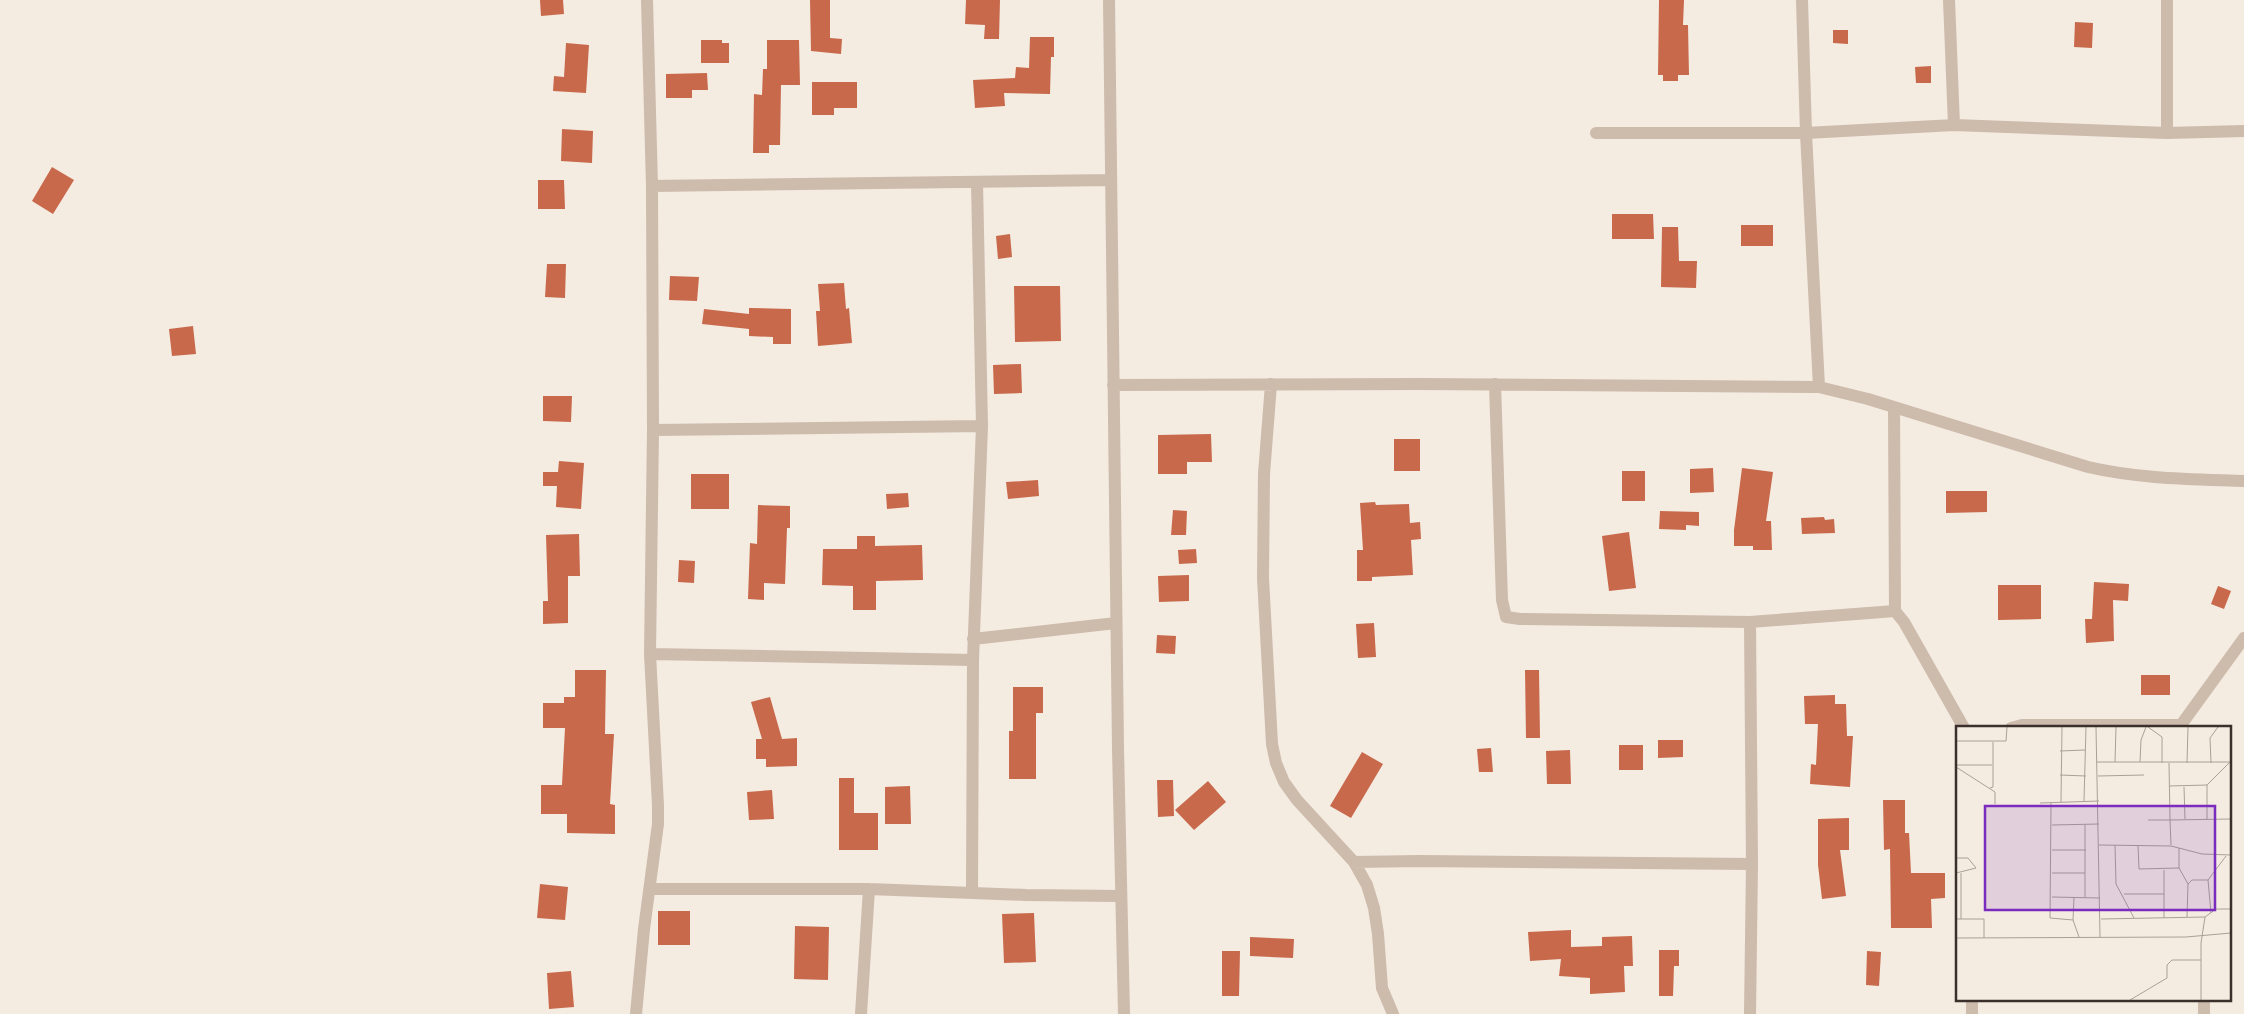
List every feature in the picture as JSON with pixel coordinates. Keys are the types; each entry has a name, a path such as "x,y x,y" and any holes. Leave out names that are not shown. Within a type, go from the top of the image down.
{"street":[{"path":"636,1014 644,929 651,889 658,805 650,654 653,430 652,186 647,0"},
{"path":"1109,0 1120,896 1124,1014"},
{"path":"1802,0 1806,133 1819,388"},
{"path":"1949,0 1954,126"},
{"path":"2167,0 2167,133"},
{"path":"1596,133 1806,133 1954,126 2167,133 2244,131"},
{"path":"652,186 1111,180"},
{"path":"972,892 973,639 982,426 977,182"},
{"path":"1271,384 1264,474 1263,578 1272,744 1276,763 1284,782 1297,800 1354,862 1367,885 1374,908 1382,988 1393,1014"},
{"path":"1113,385 1495,384 1819,388 1894,408 2088,467 2150,478 2244,481"},
{"path":"1495,384 1502,600 1506,617 1520,619 1750,622 1895,611"},
{"path":"1894,408 1895,611 1904,622 1963,726"},
{"path":"653,430 982,426"},
{"path":"1750,622 1752,864 1750,1014"},
{"path":"973,639 1116,623"},
{"path":"2018,726 2182,726 2244,638"},
{"path":"650,654 973,660"},
{"path":"1354,862 1752,864"},
{"path":"651,889 869,889 1026,895 1120,896"},
{"path":"861,1014 869,889"}],"building":[{"path":"540,0 563,0 564,14 541,16"},
{"path":"810,0 830,0 830,38 842,39 841,54 811,51"},
{"path":"966,0 1000,0 999,39 984,39 985,25 965,24"},
{"path":"1659,0 1684,0 1683,25 1688,25 1689,75 1678,75 1678,81 1663,81 1663,75 1658,75"},
{"path":"2075,22 2093,23 2092,48 2074,47"},
{"path":"1833,30 1848,30 1848,44 1833,43"},
{"path":"1030,37 1054,37 1054,57 1051,57 1050,94 1004,93 1005,106 975,108 973,80 1015,78 1016,67 1029,68"},
{"path":"701,40 722,40 722,43 729,43 729,63 701,63"},
{"path":"767,40 799,40 800,85 781,85 780,145 769,145 769,153 753,153 754,94 762,95 763,69 767,69"},
{"path":"566,43 589,45 586,93 553,91 554,76 564,77"},
{"path":"1931,66 1931,83 1916,83 1915,67"},
{"path":"707,73 708,90 692,90 692,98 666,98 666,74"},
{"path":"812,82 857,82 857,108 834,108 834,115 812,115"},
{"path":"562,129 593,131 592,163 561,161"},
{"path":"52,167 74,180 53,214 32,201"},
{"path":"538,180 564,180 565,209 538,209"},
{"path":"1612,214 1653,214 1654,239 1612,239"},
{"path":"1741,225 1773,225 1773,246 1741,246"},
{"path":"1662,227 1678,227 1679,261 1697,261 1696,288 1661,287"},
{"path":"1010,234 1012,257 998,259 996,236"},
{"path":"547,264 566,264 565,298 545,297"},
{"path":"670,276 699,277 697,301 669,300"},
{"path":"844,283 846,309 849,308 852,343 818,346 816,311 820,311 818,284"},
{"path":"1014,286 1060,286 1061,341 1015,342"},
{"path":"749,308 791,309 791,344 773,344 773,337 749,336 749,329 702,324 704,309 749,314"},
{"path":"193,326 196,354 172,356 169,329"},
{"path":"1021,364 1022,393 994,394 993,365"},
{"path":"543,396 572,396 571,422 543,421"},
{"path":"1211,434 1212,462 1187,462 1187,474 1158,474 1158,435"},
{"path":"1394,439 1420,439 1420,471 1394,471"},
{"path":"559,461 584,463 581,509 556,507 557,486 543,486 543,472 558,472"},
{"path":"1713,468 1714,492 1690,493 1690,469"},
{"path":"1742,468 1773,472 1766,521 1771,521 1772,550 1753,550 1753,546 1734,546 1734,530"},
{"path":"1622,471 1645,471 1645,501 1622,501"},
{"path":"691,474 729,474 729,509 691,509"},
{"path":"1038,480 1039,496 1008,499 1006,482"},
{"path":"1946,491 1987,491 1987,512 1946,513"},
{"path":"908,493 909,507 887,509 886,494"},
{"path":"1375,502 1376,505 1409,504 1410,523 1420,522 1421,539 1411,540 1413,575 1372,577 1372,581 1357,581 1357,550 1363,550 1360,503"},
{"path":"758,505 790,506 790,528 787,528 785,584 764,583 764,600 748,599 750,543 757,544"},
{"path":"1173,510 1187,511 1186,535 1171,535"},
{"path":"1660,511 1699,512 1699,526 1686,525 1686,530 1659,529"},
{"path":"1824,517 1825,520 1834,519 1835,533 1802,534 1801,518"},
{"path":"1629,532 1636,588 1609,591 1602,536"},
{"path":"579,534 580,576 568,576 568,623 543,624 543,601 548,601 546,535"},
{"path":"857,536 875,536 875,546 922,545 923,580 876,581 876,610 853,610 853,586 822,585 823,549 857,549"},
{"path":"1196,549 1197,563 1179,564 1178,550"},
{"path":"679,560 695,561 694,583 678,582"},
{"path":"1189,575 1189,601 1159,602 1158,576"},
{"path":"2094,582 2129,584 2128,601 2113,600 2114,641 2086,643 2085,619 2092,619"},
{"path":"1998,585 2041,585 2041,619 1998,620"},
{"path":"2218,586 2231,591 2224,609 2211,604"},
{"path":"1374,623 1376,657 1358,658 1356,624"},
{"path":"1157,635 1176,636 1175,654 1156,653"},
{"path":"575,670 606,670 605,734 614,734 610,804 615,805 615,834 567,833 567,814 541,814 541,785 562,785 565,728 543,728 543,703 564,703 564,697 575,697"},
{"path":"1525,670 1539,670 1540,738 1526,738"},
{"path":"2141,675 2170,675 2170,695 2141,695"},
{"path":"1013,687 1043,687 1043,713 1036,713 1036,779 1009,779 1009,731 1013,731"},
{"path":"1835,695 1835,704 1846,704 1847,736 1853,736 1850,787 1810,784 1811,764 1816,765 1818,724 1805,724 1804,696"},
{"path":"770,697 782,739 797,738 797,766 766,767 766,759 756,759 756,739 762,739 751,702"},
{"path":"1658,740 1683,740 1683,757 1658,758"},
{"path":"1619,745 1643,745 1643,770 1619,770"},
{"path":"1491,748 1493,772 1479,772 1477,749"},
{"path":"1570,750 1571,784 1547,784 1546,751"},
{"path":"1362,752 1383,764 1351,818 1330,806"},
{"path":"839,778 854,778 854,813 878,813 878,850 839,850"},
{"path":"1157,780 1173,780 1174,816 1158,817"},
{"path":"1208,781 1226,802 1194,830 1175,810"},
{"path":"910,786 911,824 885,824 885,787"},
{"path":"772,790 774,819 749,820 747,792"},
{"path":"1883,800 1905,800 1905,833 1909,833 1911,873 1945,873 1945,898 1931,899 1932,928 1891,928 1890,849 1884,850"},
{"path":"1849,818 1849,850 1840,850 1846,896 1822,899 1818,865 1818,819"},
{"path":"540,884 568,887 565,920 537,918"},
{"path":"658,911 690,911 690,945 658,945"},
{"path":"1034,913 1036,962 1004,963 1002,914"},
{"path":"795,926 829,927 828,980 794,979"},
{"path":"1571,930 1571,947 1602,946 1602,937 1632,936 1633,966 1624,966 1625,992 1590,994 1590,978 1559,976 1561,959 1530,961 1528,932"},
{"path":"1250,937 1294,939 1293,958 1250,956"},
{"path":"1659,950 1679,950 1679,966 1674,966 1673,996 1659,996"},
{"path":"1222,951 1240,951 1239,996 1222,996"},
{"path":"1867,951 1881,952 1879,986 1866,985"},
{"path":"571,971 574,1007 549,1009 547,973"}]}
